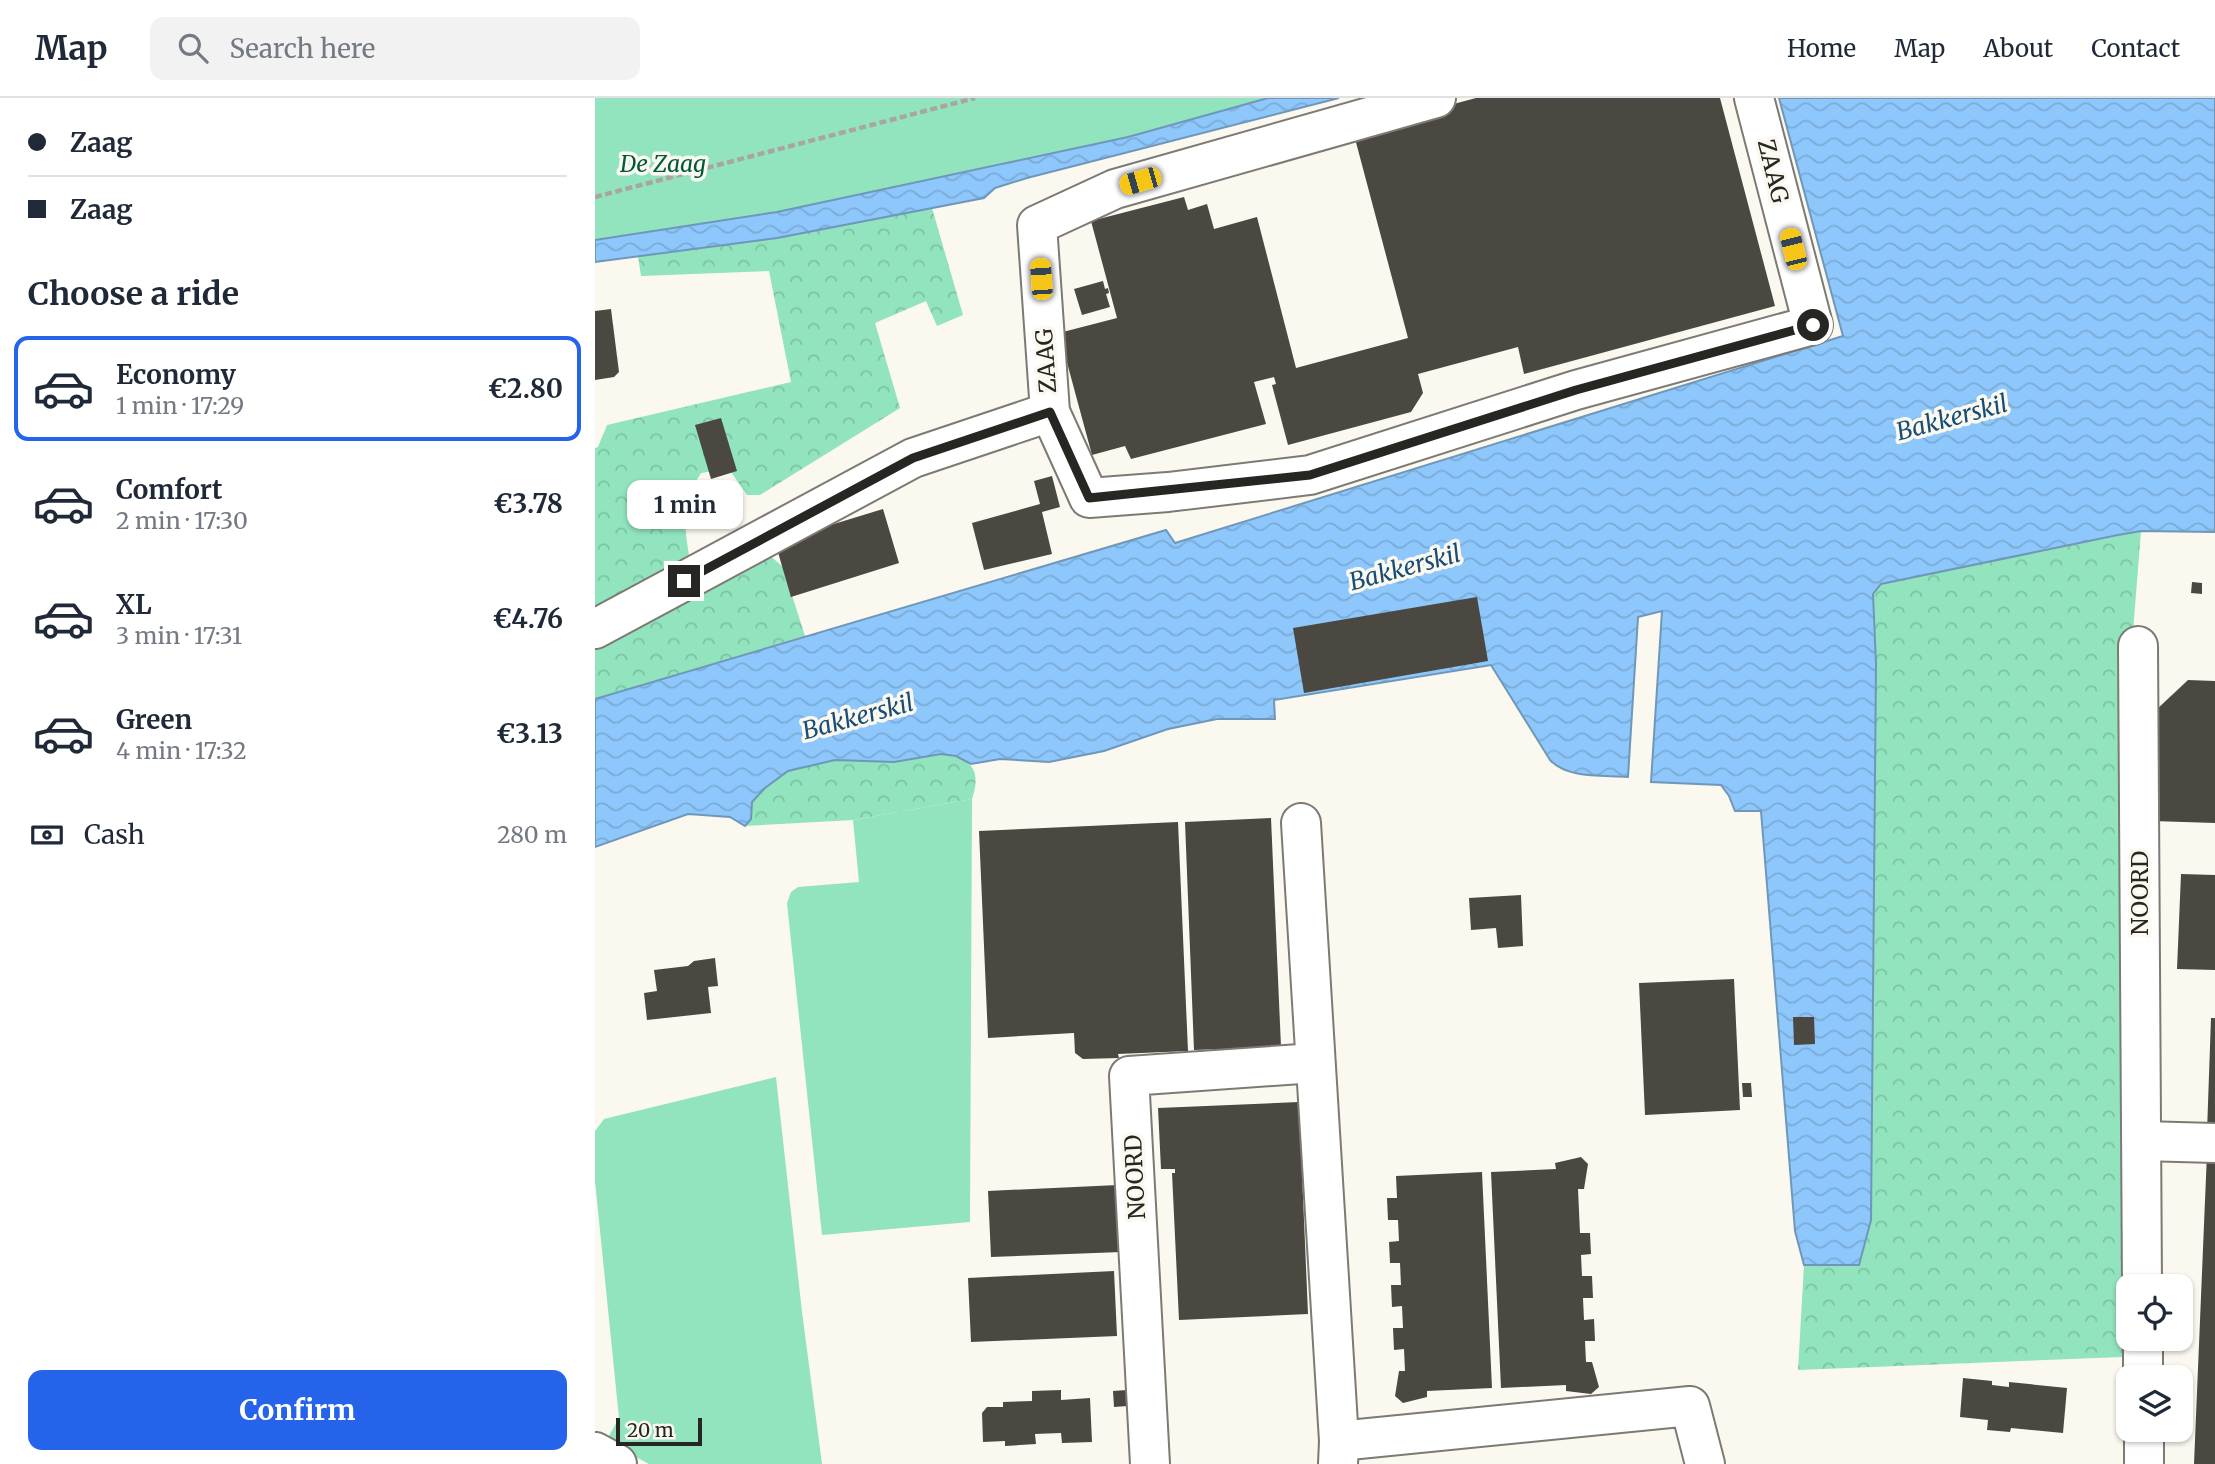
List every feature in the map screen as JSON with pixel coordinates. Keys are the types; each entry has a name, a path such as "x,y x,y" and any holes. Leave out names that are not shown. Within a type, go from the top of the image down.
{"street":[{"name":"ZAAG","path":"1436,98 1115,189 1037,225 1050,412 1089,498 1310,475 1576,390 1813,325 1755,98"},
{"name":"ZAAG","path":"595,629 913,458 1050,412"},
{"name":"NOORD","path":"2139,646 2142,1274"},
{"path":"1301,823 1338,1453 1690,1406 1705,1464"},
{"name":"NOORD","path":"1150,1464 1129,1076 1315,1063"},
{"path":"2141,1141 2215,1143"},
{"path":"2144,1442 2144,1464"},
{"path":"595,1452 617,1464"}],"path":[{"path":"595,197 975,98"}],"green space":[{"name":"De Zaag","path":"595,98 1268,98 1128,137 777,212 595,240"},
{"path":"932,208 963,315 937,326 926,301 875,323 900,408 760,495 747,495 729,469 701,473 690,495 685,516 690,561 595,610 595,448 598,447 607,425 791,382 769,271 641,276 638,256 777,238"},
{"path":"2141,531 2128,695 2123,1274 2116,1274 2116,1351 2122,1351 2122,1357 1798,1370 1804,1265 1859,1265 1876,664 1873,594 1881,584"},
{"path":"767,553 783,567 805,636 595,699 595,642"},
{"path":"941,754 960,758 971,767 976,780 972,799 853,820 745,826 751,819 752,802 765,788 788,771 835,760 894,762"},
{"path":"972,799 970,1222 822,1235 787,903 791,892 798,887 859,882 853,820"},
{"path":"776,1077 822,1464 649,1464 606,1441 619,1418 595,1181 595,1131 604,1119"}],"water":[{"path":"1268,98 1339,98 1027,178 995,188 984,198 777,238 595,262 595,240 777,212 1128,137"},
{"name":"Bakkerskil","path":"1779,98 2215,98 2215,532 2141,531 2118,535 1881,584 1873,594 1876,664 1871,1220 1859,1265 1804,1265 1795,1231 1761,811 1735,811 1721,785 1651,782 1662,611 1638,617 1628,777 1586,775 1557,766 1550,760 1491,665 1274,700 1275,719 1217,719 1168,729 1104,751 1049,762 1000,759 971,764 956,756 941,754 894,762 835,760 788,771 765,788 752,802 751,819 745,826 730,817 688,814 595,847 595,699 1166,530 1175,543 1843,336"}],"building":[{"path":"1476,98 1720,98 1775,306 1524,374 1518,347 1418,374 1423,393 1411,412 1288,445 1272,385 1276,384 1274,377 1254,382 1266,424 1131,459 1125,446 1092,455 1059,333 1117,318 1091,221 1184,197 1188,210 1207,204 1214,229 1257,217 1296,368 1408,338 1353,131"},
{"path":"1103,281 1105,289 1108,288 1109,293 1106,294 1110,307 1082,315 1074,289"},
{"path":"611,309 619,372 614,377 595,380 595,311"},
{"path":"721,418 737,471 711,479 695,425"},
{"path":"1052,476 1060,507 1042,512 1052,554 984,570 972,523 1040,504 1034,481"},
{"path":"883,509 899,563 791,597 775,542"},
{"path":"2192,582 2202,583 2202,594 2191,593"},
{"path":"1477,597 1488,661 1304,693 1293,628"},
{"path":"2188,680 2215,681 2215,823 2152,821 2155,711"},
{"path":"1271,818 1281,1047 1194,1050 1185,822"},
{"path":"1178,822 1188,1051 1118,1054 1119,1058 1083,1059 1075,1053 1074,1033 988,1038 979,831"},
{"path":"2181,874 2215,875 2215,970 2177,969"},
{"path":"1521,895 1523,946 1498,948 1496,928 1471,930 1469,898"},
{"path":"715,958 718,986 708,987 711,1013 647,1020 644,993 657,991 654,970 688,966 694,961"},
{"path":"1734,979 1740,1110 1645,1115 1639,983"},
{"path":"1793,1017 1814,1017 1815,1044 1794,1045"},
{"path":"2211,1018 2215,1018 2215,1132 2207,1132"},
{"path":"1742,1083 1751,1083 1752,1097 1743,1097"},
{"path":"1299,1102 1308,1314 1179,1320 1172,1173 1175,1173 1175,1169 1161,1169 1158,1108"},
{"path":"2207,1153 2215,1154 2215,1464 2194,1464"},
{"path":"1581,1157 1588,1164 1584,1189 1578,1189 1580,1233 1590,1233 1591,1254 1581,1255 1582,1276 1592,1276 1593,1298 1583,1298 1584,1320 1594,1319 1595,1341 1585,1341 1586,1362 1592,1362 1599,1387 1591,1394 1566,1391 1566,1385 1501,1388 1491,1172 1556,1169 1555,1163"},
{"path":"1482,1172 1492,1388 1427,1391 1427,1397 1403,1403 1395,1396 1399,1371 1405,1371 1404,1349 1394,1350 1393,1328 1403,1328 1402,1306 1392,1307 1391,1285 1401,1285 1400,1263 1390,1263 1389,1242 1399,1241 1398,1220 1388,1220 1387,1198 1397,1198 1396,1176"},
{"path":"1118,1185 1121,1252 991,1257 988,1191"},
{"path":"1114,1271 1117,1336 971,1342 968,1278"},
{"path":"1963,1378 1992,1381 1992,1385 2009,1387 2009,1382 2067,1388 2063,1433 2011,1428 2010,1432 1987,1430 1988,1420 1960,1417"},
{"path":"1061,1390 1061,1400 1090,1398 1092,1442 1062,1443 1061,1433 1035,1434 1036,1444 1005,1446 1005,1441 983,1442 982,1413 987,1407 1003,1407 1003,1402 1032,1401 1032,1391"},
{"path":"1127,1390 1128,1406 1114,1407 1113,1391"}],"route":[{"path":"684,581 913,458 1050,412 1089,498 1168,492 1310,475 1576,390 1813,325"}]}
